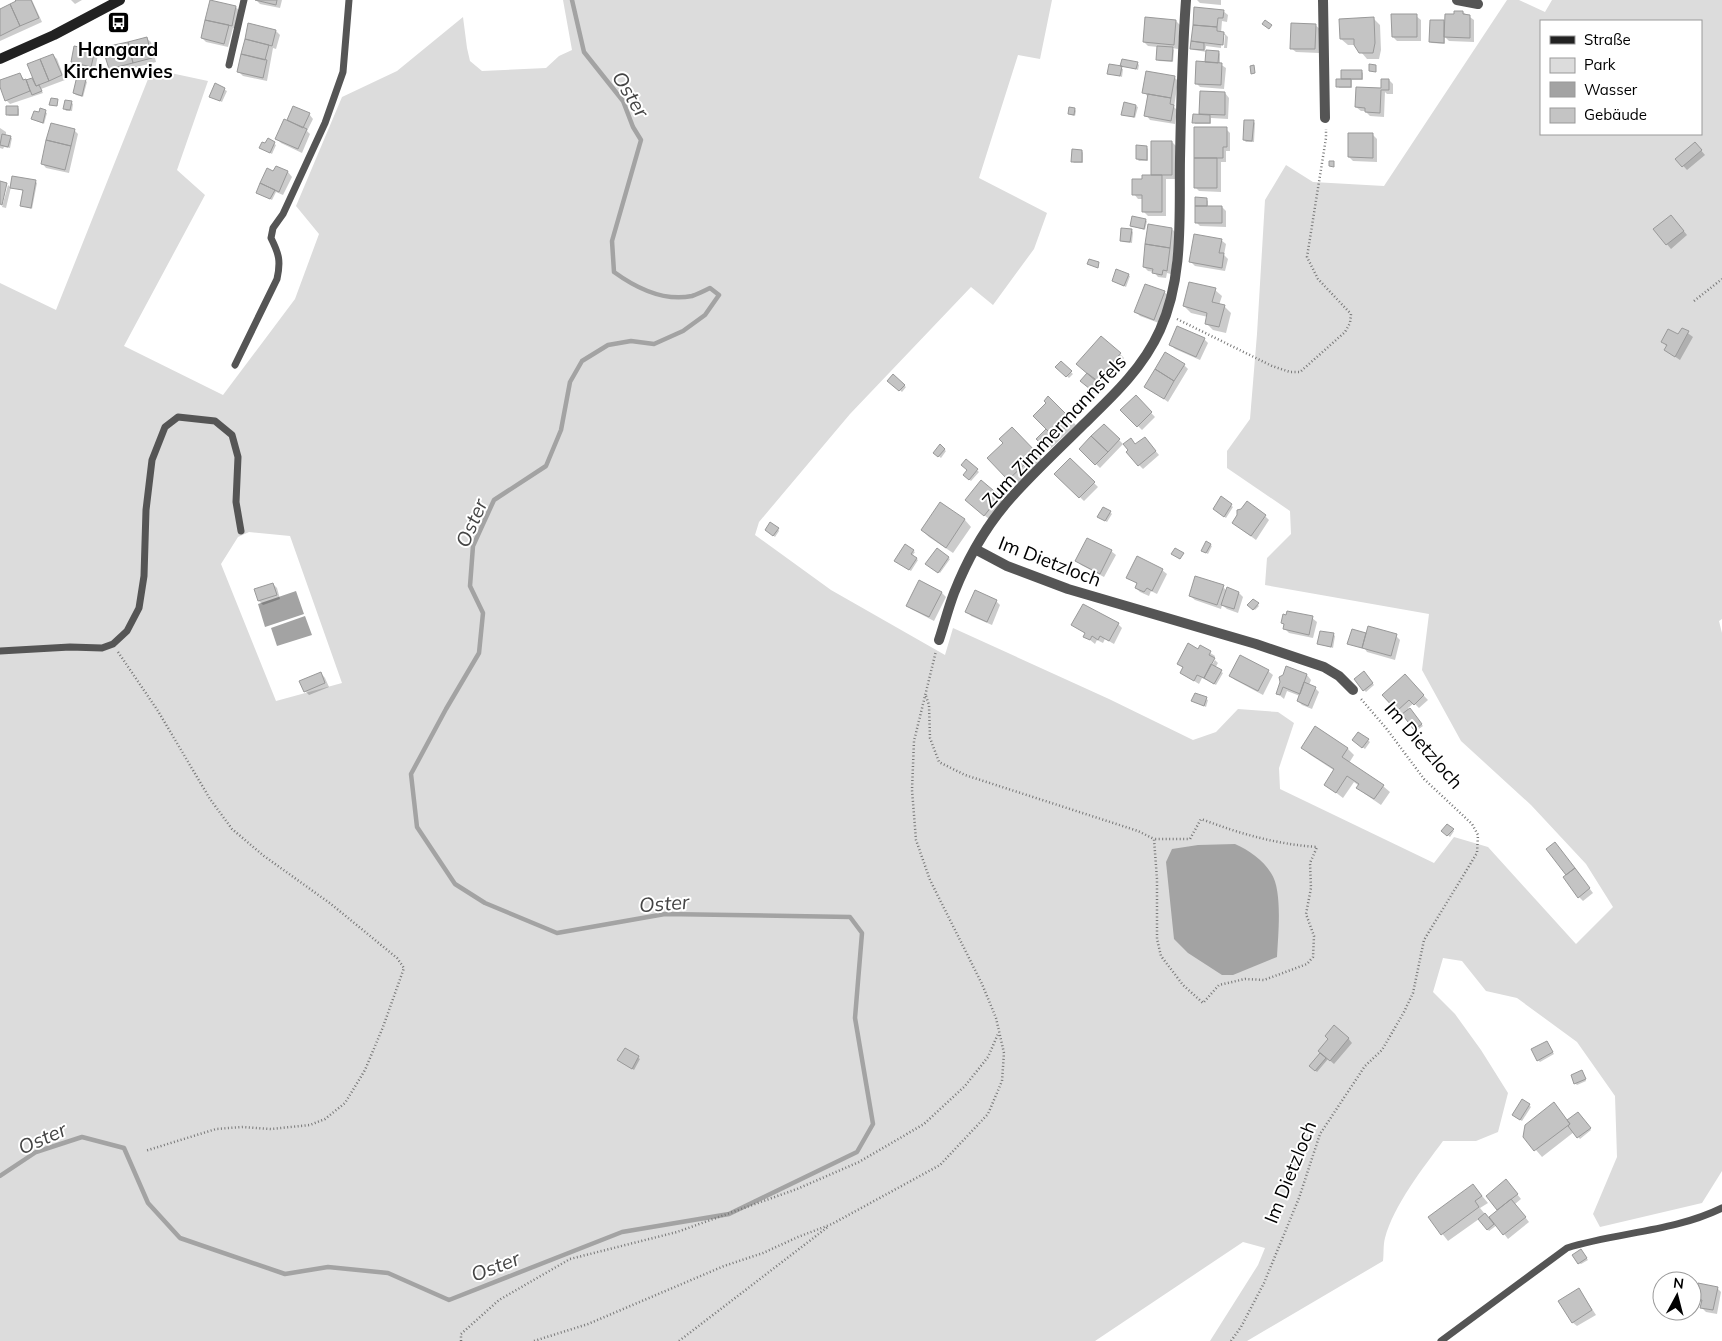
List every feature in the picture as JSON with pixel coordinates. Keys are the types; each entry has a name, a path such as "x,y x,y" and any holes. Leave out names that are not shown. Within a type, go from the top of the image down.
{"main road":[{"path":"0,59 54,35 120,0"}],"street":[{"name":"Zum Zimmermannsfels","path":"940,640 954,593 975,549 1009,501 1043,464 1118,392 1141,363 1160,332 1167,314 1174,285 1180,237 1182,72 1186,0"},
{"path":"1323,0 1325,118"},
{"path":"1457,0 1478,4"},
{"name":"Im Dietzloch","path":"975,549 1007,566 1068,589 1256,644 1324,667 1339,676 1353,690"}],"lane":[{"path":"229,65 244,0"},
{"path":"235,365 277,278 280,265 278,252 271,238 273,228 283,214 325,123 343,72 349,0"},
{"path":"0,651 102,648 112,644 128,631 139,608 144,576 146,510 152,460 166,427 178,417 214,421 232,435 238,457 236,502 241,531"},
{"path":"1441,1341 1567,1248 1586,1242 1646,1232 1703,1218 1722,1208"}],"path":[{"path":"1167,314 1272,366 1290,372 1300,372 1345,332 1350,323 1351,314 1318,279 1307,257 1326,138 1325,118"},
{"path":"1694,301 1722,279"},
{"path":"534,1341 588,1324 724,1266 763,1253 832,1224 940,1165 988,1114 1002,1081 1004,1053 998,1034 996,1018 982,984 930,880 916,840 912,790 914,741 931,667 940,640"},
{"path":"112,644 128,664 205,791 232,829 264,856 331,904 397,958 404,968 365,1070 345,1104 325,1119 310,1125 271,1129 243,1127 216,1129 145,1151"},
{"name":"Im Dietzloch","path":"1231,1341 1242,1327 1264,1283 1299,1198 1320,1134 1365,1066 1382,1050 1399,1020 1413,993 1424,940 1477,853 1478,835 1472,824 1424,779 1386,728 1353,690"},
{"path":"925,696 929,705 930,738 939,762 965,774 1138,831 1154,839 1190,839 1201,819 1237,832 1287,845 1317,848 1310,863 1311,888 1306,914 1314,936 1313,957 1307,964 1264,980 1245,979 1220,985 1203,1003 1183,985 1161,956 1157,939 1157,880 1154,839"},
{"path":"462,1341 461,1334 499,1300 570,1259 677,1232 797,1189 859,1162 924,1124 965,1086 988,1057 998,1034"},
{"path":"679,1341 832,1224"}],"green space":[{"path":"563,0 1052,0 1040,59 1018,55 979,178 1047,213 1034,249 993,305 971,287 850,414 759,522 755,535 831,590 945,655 953,628 1109,699 1193,740 1216,732 1238,709 1278,712 1294,723 1279,768 1280,789 1434,863 1454,837 1488,847 1576,944 1613,907 1586,864 1531,805 1461,741 1422,670 1429,614 1265,585 1267,558 1291,534 1290,511 1227,468 1227,451 1250,419 1265,200 1286,165 1313,182 1384,186 1507,0 1519,0 1545,12 1552,0 1722,0 1722,619 1719,621 1722,633 1722,1171 1702,1203 1600,1227 1593,1214 1617,1157 1615,1096 1577,1042 1517,998 1486,991 1462,961 1443,958 1433,992 1455,1014 1481,1050 1508,1093 1498,1132 1476,1141 1443,1141 1410,1187 1389,1225 1384,1244 1383,1261 1247,1341 1210,1341 1258,1265 1265,1248 1243,1242 1095,1341 0,1341 0,283 56,310 152,69 208,81 177,170 205,195 124,346 223,395 295,299 319,234 296,206 342,97 397,71 463,17 470,61 482,71 546,68 559,56 572,50","holes":["249,532 290,536 342,683 276,701 221,564 238,537"]}],"water":[{"path":"296,591 304,614 265,627 258,604"},
{"path":"305,616 312,635 277,646 271,628"},
{"path":"1235,844 1260,860 1268,868 1275,881 1279,914 1277,957 1233,975 1222,975 1188,953 1174,939 1166,862 1172,849 1198,845"}],"building":[{"path":"15,0 31,0 39,18 20,26 10,4"},
{"path":"210,0 236,6 232,26 205,20"},
{"path":"255,0 277,0 276,5"},
{"path":"10,4 20,26 0,36 0,9"},
{"path":"1194,7 1224,10 1223,18 1218,18 1217,27 1193,25"},
{"path":"1454,11 1463,11 1463,14 1470,15 1470,38 1444,37 1445,14 1454,14"},
{"path":"1391,14 1417,14 1417,37 1392,37"},
{"path":"1145,17 1176,20 1174,45 1143,42"},
{"path":"1374,17 1375,43 1373,53 1359,53 1354,45 1354,39 1340,39 1339,19"},
{"path":"205,20 229,25 224,44 201,38"},
{"path":"1265,20 1272,25 1269,29 1262,24"},
{"path":"1430,20 1444,20 1444,43 1429,42"},
{"path":"248,23 276,30 272,46 245,39"},
{"path":"1291,23 1316,24 1315,49 1290,49"},
{"path":"1193,25 1217,27 1217,31 1224,32 1223,45 1191,41"},
{"path":"147,37 152,58 133,63 128,42"},
{"path":"245,39 269,45 265,60 241,54"},
{"path":"1191,41 1204,43 1204,50 1190,49"},
{"path":"128,42 133,63 109,69 104,53 110,52 109,46"},
{"path":"74,46 95,50 91,67 71,62"},
{"path":"1157,46 1173,47 1172,61 1156,60"},
{"path":"1206,50 1219,51 1218,63 1205,62"},
{"path":"53,54 62,75 49,81 40,59"},
{"path":"241,54 267,60 263,78 237,72"},
{"path":"40,59 49,81 36,86 27,64"},
{"path":"1122,59 1138,62 1136,69 1120,66"},
{"path":"1196,61 1222,63 1221,85 1195,84"},
{"path":"1109,64 1122,66 1120,76 1107,74"},
{"path":"1369,64 1376,65 1376,72 1369,71"},
{"path":"1254,65 1255,73 1251,74 1250,66"},
{"path":"1341,70 1362,70 1362,79 1341,79"},
{"path":"1146,71 1175,76 1171,98 1142,93"},
{"path":"20,73 23,80 26,79 30,91 5,101 0,87 0,80"},
{"path":"77,76 86,79 82,96 73,93"},
{"path":"32,78 36,86 39,85 42,91 32,95 26,80"},
{"path":"1336,79 1351,79 1351,87 1336,87"},
{"path":"1381,79 1389,79 1389,90 1381,90 1380,113 1365,112 1365,108 1355,107 1356,87 1381,88"},
{"path":"215,83 225,88 220,101 209,97"},
{"path":"1200,91 1225,92 1225,115 1199,114"},
{"path":"1148,94 1171,98 1170,104 1174,105 1171,121 1144,116"},
{"path":"51,98 58,99 57,106 49,105"},
{"path":"65,100 72,101 70,110 63,109"},
{"path":"1124,102 1136,105 1134,117 1121,115"},
{"path":"6,106 18,106 18,115 6,115"},
{"path":"293,106 310,113 303,128 287,120"},
{"path":"1069,107 1075,108 1074,115 1068,114"},
{"path":"40,108 46,110 43,123 31,119 34,111 39,112"},
{"path":"1193,114 1210,115 1210,123 1192,123"},
{"path":"284,119 307,129 298,149 275,139"},
{"path":"1244,120 1254,120 1252,141 1243,140"},
{"path":"51,123 75,129 71,146 46,140"},
{"path":"1194,127 1227,127 1227,147 1223,147 1223,158 1194,158"},
{"path":"1348,133 1373,133 1373,158 1348,157"},
{"path":"2,134 11,136 8,147 0,145"},
{"path":"268,138 275,142 270,153 259,148 262,142 265,143"},
{"path":"46,140 71,146 65,170 41,164"},
{"path":"1151,141 1172,141 1172,175 1151,175"},
{"path":"1695,142 1702,150 1682,167 1675,159"},
{"path":"1136,145 1147,146 1147,160 1136,159"},
{"path":"1072,149 1082,150 1082,162 1071,162"},
{"path":"1194,158 1217,158 1217,188 1194,188"},
{"path":"1329,161 1334,161 1334,167 1329,166"},
{"path":"276,166 288,171 279,192 260,183 267,168 273,171"},
{"path":"1142,175 1162,175 1162,212 1142,212 1142,195 1132,195 1132,179 1142,179"},
{"path":"12,176 36,180 31,208 20,206 23,190 10,188"},
{"path":"0,181 7,183 2,205 0,204"},
{"path":"260,183 275,190 270,199 256,193"},
{"path":"1195,197 1207,198 1207,206 1195,206"},
{"path":"1195,206 1222,206 1222,223 1195,223"},
{"path":"1671,215 1684,231 1666,245 1653,229"},
{"path":"1132,216 1146,219 1144,229 1130,226"},
{"path":"1148,224 1172,228 1170,248 1145,244"},
{"path":"1121,228 1132,229 1130,242 1120,241"},
{"path":"1194,234 1222,239 1219,253 1224,253 1222,268 1189,262"},
{"path":"1145,244 1170,248 1167,271 1163,270 1162,275 1152,273 1153,269 1143,267"},
{"path":"1089,259 1099,262 1098,268 1087,264"},
{"path":"1116,269 1129,274 1124,286 1112,281"},
{"path":"1189,282 1216,288 1212,302 1225,305 1219,327 1205,324 1207,313 1183,306"},
{"path":"1145,284 1165,291 1154,320 1134,312"},
{"path":"1177,326 1205,338 1196,357 1169,345"},
{"path":"1682,328 1689,331 1675,357 1664,350 1667,345 1661,342 1668,329 1678,334"},
{"path":"1101,336 1121,353 1096,381 1076,364"},
{"path":"1165,352 1185,364 1174,381 1155,369"},
{"path":"1061,361 1072,371 1066,377 1055,367"},
{"path":"1155,369 1174,381 1164,399 1144,387"},
{"path":"1087,373 1103,385 1095,393 1080,381"},
{"path":"893,374 905,385 899,391 887,381"},
{"path":"1136,395 1152,412 1137,427 1120,410"},
{"path":"1048,396 1072,420 1055,438 1033,416 1046,403 1044,401"},
{"path":"1104,424 1120,439 1108,452 1091,436"},
{"path":"1012,427 1039,455 1028,465 1026,463 1008,480 987,458 1003,443 999,439"},
{"path":"1046,429 1056,439 1047,449 1036,439"},
{"path":"1091,436 1108,452 1095,465 1079,449"},
{"path":"1145,437 1156,451 1138,466 1126,452 1128,450 1123,444 1131,438 1135,444"},
{"path":"940,444 945,449 938,457 933,453"},
{"path":"1070,458 1095,482 1079,498 1054,474"},
{"path":"966,459 978,469 969,480 963,475 967,470 961,465"},
{"path":"981,480 1000,496 984,516 965,500"},
{"path":"1221,496 1232,504 1224,517 1213,509"},
{"path":"1247,501 1266,515 1251,536 1232,523 1237,515 1237,510 1241,509"},
{"path":"940,502 965,519 946,548 921,530"},
{"path":"1103,507 1111,511 1105,521 1097,517"},
{"path":"770,522 779,528 773,536 765,530"},
{"path":"1087,538 1112,550 1100,574 1075,561"},
{"path":"1206,541 1211,544 1206,553 1201,551"},
{"path":"905,544 914,550 911,554 917,558 909,570 894,561"},
{"path":"937,548 949,557 938,573 925,564"},
{"path":"1175,548 1184,553 1180,559 1171,554"},
{"path":"1137,556 1163,569 1152,591 1147,588 1144,592 1135,588 1137,583 1126,578"},
{"path":"1195,576 1224,585 1217,605 1189,596"},
{"path":"919,580 942,592 929,617 906,606"},
{"path":"273,583 277,595 258,601 254,589"},
{"path":"1227,587 1239,592 1234,609 1221,605"},
{"path":"975,590 997,600 987,622 965,612"},
{"path":"1253,599 1259,603 1253,610 1247,605"},
{"path":"1083,604 1119,623 1109,641 1100,636 1098,640 1092,636 1090,640 1083,637 1085,633 1071,625"},
{"path":"1287,611 1313,616 1309,635 1283,629 1284,624 1281,623 1283,614 1286,615"},
{"path":"1368,626 1397,634 1391,656 1362,648"},
{"path":"1352,629 1366,633 1362,648 1347,644"},
{"path":"1320,631 1334,633 1331,647 1317,644"},
{"path":"1188,643 1198,649 1200,645 1211,651 1209,655 1215,658 1204,678 1197,675 1194,681 1180,673 1183,667 1177,664"},
{"path":"1240,655 1269,670 1258,691 1229,676"},
{"path":"1211,664 1222,670 1214,684 1204,678"},
{"path":"1286,666 1307,674 1300,694 1283,687 1280,695 1276,694 1280,682 1279,677 1283,675"},
{"path":"1364,671 1373,683 1363,691 1354,679"},
{"path":"321,672 325,683 304,692 299,681"},
{"path":"1405,674 1424,695 1414,705 1409,700 1397,711 1382,695"},
{"path":"1304,682 1316,687 1308,706 1297,701"},
{"path":"1195,693 1207,697 1204,706 1191,701"},
{"path":"1410,708 1422,724 1414,730 1402,714"},
{"path":"1315,726 1348,748 1342,757 1384,785 1374,799 1356,788 1359,784 1347,776 1336,793 1324,785 1334,769 1301,748"},
{"path":"1358,732 1369,739 1362,748 1352,740"},
{"path":"1447,824 1454,829 1447,836 1441,831"},
{"path":"1555,842 1575,868 1566,875 1546,849"},
{"path":"1575,868 1590,888 1578,898 1563,877"},
{"path":"1334,1025 1349,1038 1330,1061 1318,1051 1328,1039 1325,1036"},
{"path":"1547,1041 1553,1052 1537,1061 1531,1049"},
{"path":"625,1048 639,1056 632,1069 617,1060"},
{"path":"1320,1053 1326,1058 1315,1071 1309,1066"},
{"path":"1582,1070 1586,1079 1574,1084 1571,1075"},
{"path":"1522,1099 1530,1104 1520,1120 1512,1115"},
{"path":"1554,1102 1570,1124 1534,1151 1523,1137 1525,1125"},
{"path":"1578,1112 1591,1128 1577,1138 1568,1126 1570,1124 1567,1120"},
{"path":"1506,1179 1518,1194 1497,1210 1486,1196"},
{"path":"1473,1184 1482,1196 1475,1201 1479,1207 1441,1235 1428,1217"},
{"path":"1511,1199 1526,1217 1503,1235 1489,1217"},
{"path":"1485,1213 1494,1224 1487,1230 1478,1219"},
{"path":"1581,1249 1587,1258 1578,1264 1572,1255"},
{"path":"1702,1284 1718,1287 1713,1310 1702,1308"},
{"path":"1579,1288 1592,1310 1572,1323 1558,1301"}],"waterway":[{"name":"Oster","path":"0,1176 36,1152 82,1137 124,1148 148,1203 180,1238 285,1274 328,1267 388,1273 449,1300 622,1232 729,1214 857,1152 873,1124 855,1018 862,933 850,917 665,914 557,933 485,903 455,884 417,827 411,774 479,653 483,613 470,586 473,546 494,500 546,466 561,430 570,382 582,361 608,345 631,341 654,344 683,331 705,315 719,295 710,288 692,296 671,297 660,295 641,288 614,272 612,241 641,140 633,127 623,101 584,52 572,0"}],"place":[{"name":"Hangard Kirchenwies","path":"118,23"}]}
